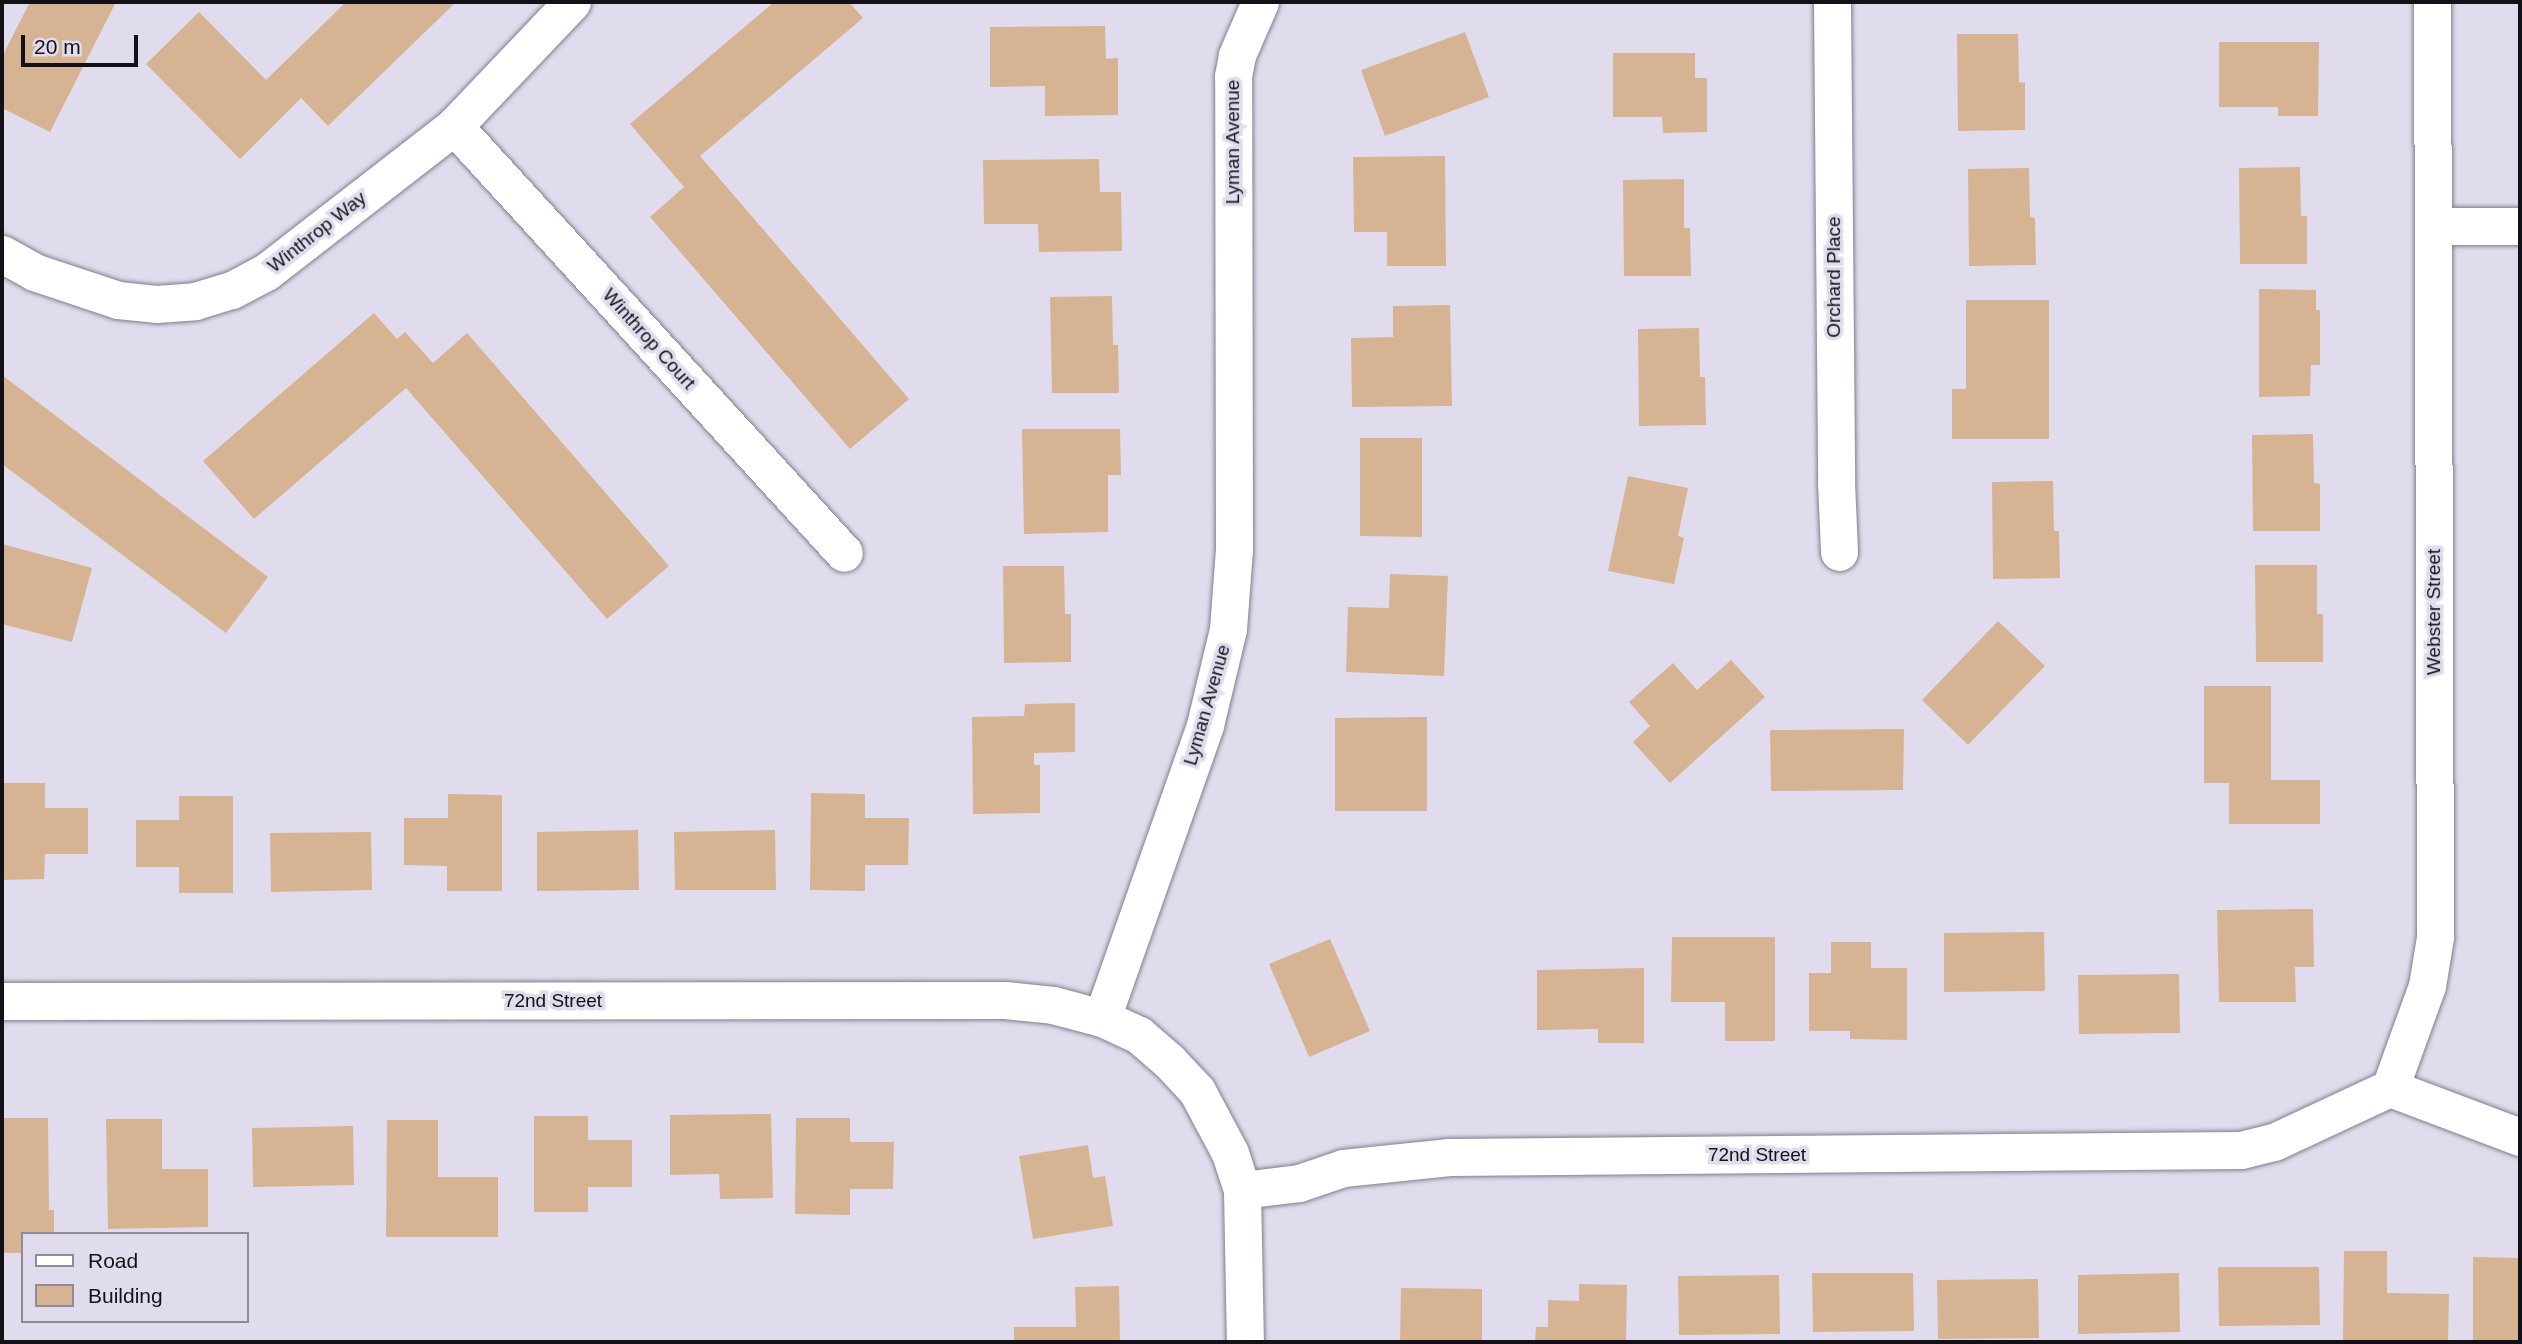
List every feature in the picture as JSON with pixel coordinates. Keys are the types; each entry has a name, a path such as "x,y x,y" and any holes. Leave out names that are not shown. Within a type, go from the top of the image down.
{"street":[{"name":"Winthrop Way","path":"2,254 34,272 118,300 156,304 195,301 232,290 266,272 454,126 572,2"},
{"name":"Lyman Avenue","path":"1102,1018 1205,725 1228,629 1234,550 1233,76 1237,55 1260,2"},
{"name":"Orchard Place","path":"1832,2 1836,482 1839,552"},
{"name":"Webster Street","path":"2390,1088 2427,986 2435,937 2432,2"},
{"name":"Winthrop Court","path":"454,126 844,553"},
{"path":"2434,226 2520,226"},
{"name":"72nd Street","path":"2,1001 1005,1000 1053,1005 1102,1018"},
{"path":"1102,1018 1139,1035 1169,1061 1197,1091 1230,1153 1241,1190 1245,1342"},
{"name":"72nd Street","path":"1241,1190 1299,1183 1343,1168 1449,1157 2216,1152 2274,1142 2390,1088"},
{"path":"2390,1088 2520,1137"}],"building":[{"path":"30,2 116,2 50,132 2,108 2,57"},
{"path":"346,2 456,2 328,126 301,98 240,159 146,64 199,12 266,80"},
{"path":"774,2 849,2 863,18 700,156 909,399 850,449 650,217 684,187 630,124"},
{"path":"1105,26 1106,59 1118,58 1118,115 1045,116 1045,86 990,87 990,27"},
{"path":"1465,32 1489,97 1385,136 1361,70"},
{"path":"1957,34 2018,34 2019,82 2025,83 2025,130 1958,131"},
{"path":"2219,42 2319,42 2318,116 2278,116 2278,107 2219,107"},
{"path":"1613,53 1695,53 1695,78 1707,78 1707,132 1663,133 1662,117 1613,117"},
{"path":"1445,156 1446,266 1387,266 1387,232 1354,232 1353,157"},
{"path":"1099,159 1100,192 1121,192 1122,251 1039,252 1038,224 984,224 983,160"},
{"path":"2300,167 2301,216 2307,216 2307,264 2240,264 2239,168"},
{"path":"2029,168 2030,217 2035,218 2036,265 1969,266 1968,169"},
{"path":"1684,179 1684,228 1690,228 1691,276 1624,276 1623,180"},
{"path":"2259,289 2316,290 2316,310 2320,310 2320,365 2311,365 2310,396 2259,397"},
{"path":"1112,296 1113,345 1118,345 1119,393 1052,393 1050,297"},
{"path":"1966,300 2049,300 2049,439 1952,439 1952,389 1966,389"},
{"path":"1450,305 1452,406 1352,407 1351,338 1393,337 1393,306"},
{"path":"374,313 397,339 405,332 433,363 467,333 669,566 607,619 406,388 254,519 203,461"},
{"path":"1699,328 1700,377 1705,377 1706,425 1639,426 1638,329"},
{"path":"2,375 268,577 226,633 2,464"},
{"path":"1022,429 1120,429 1121,475 1108,475 1108,532 1024,534"},
{"path":"2313,434 2314,483 2320,484 2320,531 2253,531 2252,435"},
{"path":"1360,438 1422,438 1422,537 1360,536"},
{"path":"1628,476 1688,488 1678,536 1684,538 1674,584 1608,571"},
{"path":"2053,481 2054,531 2059,531 2060,578 1993,579 1992,482"},
{"path":"2,544 92,568 72,642 2,624"},
{"path":"2255,565 2317,565 2317,614 2323,614 2323,662 2256,662"},
{"path":"1003,566 1064,566 1065,614 1071,614 1071,662 1004,663"},
{"path":"1390,574 1448,576 1444,676 1346,672 1348,607 1389,608"},
{"path":"1998,621 2045,666 1968,745 1922,700"},
{"path":"1731,660 1765,697 1670,783 1633,742 1650,726 1629,702 1673,663 1697,690"},
{"path":"2204,686 2271,686 2271,780 2320,780 2320,824 2229,824 2229,783 2204,783"},
{"path":"1075,703 1075,752 1034,753 1034,765 1040,765 1040,813 973,814 972,717 1024,716 1025,704"},
{"path":"1427,717 1427,811 1335,811 1335,718"},
{"path":"1904,729 1903,790 1771,791 1770,730"},
{"path":"2,783 45,783 45,808 88,808 88,854 45,854 44,879 2,880"},
{"path":"811,793 865,794 865,818 909,818 908,865 865,865 865,891 810,890"},
{"path":"448,794 502,795 502,891 447,891 447,866 404,865 404,818 448,818"},
{"path":"179,796 233,796 233,893 179,893 179,867 136,867 136,820 179,820"},
{"path":"638,830 639,890 537,891 537,832"},
{"path":"775,830 776,890 675,890 674,832"},
{"path":"371,832 372,890 271,892 270,833"},
{"path":"2313,909 2314,967 2295,967 2296,1002 2219,1002 2217,910"},
{"path":"2044,932 2045,991 1944,992 1944,933"},
{"path":"1672,937 1775,937 1775,1041 1725,1041 1725,1002 1671,1002"},
{"path":"1330,939 1370,1031 1309,1057 1269,964"},
{"path":"1831,942 1871,942 1871,968 1907,968 1907,1040 1850,1039 1850,1031 1809,1031 1809,973 1831,973"},
{"path":"1644,968 1644,1043 1598,1043 1598,1029 1537,1030 1537,970"},
{"path":"2179,974 2180,1033 2079,1034 2078,975"},
{"path":"771,1114 773,1198 720,1199 719,1174 670,1175 670,1115"},
{"path":"534,1116 588,1116 588,1140 632,1140 632,1187 588,1187 588,1212 534,1212"},
{"path":"2,1118 48,1118 49,1210 54,1210 54,1232 21,1232 21,1253 2,1253"},
{"path":"796,1118 850,1118 850,1142 894,1142 893,1189 850,1189 850,1215 795,1214"},
{"path":"106,1119 162,1119 162,1169 208,1169 208,1227 108,1229"},
{"path":"387,1120 438,1120 438,1177 498,1177 498,1237 386,1237"},
{"path":"353,1126 354,1185 253,1187 252,1128"},
{"path":"1088,1145 1093,1178 1105,1176 1113,1226 1033,1239 1019,1156"},
{"path":"2344,1251 2387,1251 2387,1293 2449,1294 2448,1342 2343,1342"},
{"path":"2473,1257 2520,1258 2520,1342 2473,1342"},
{"path":"2218,1267 2319,1267 2320,1325 2219,1326"},
{"path":"1812,1273 1913,1273 1914,1331 1813,1332"},
{"path":"2179,1273 2180,1332 2078,1334 2078,1275"},
{"path":"1779,1275 1780,1334 1679,1335 1678,1276"},
{"path":"2038,1279 2039,1338 1938,1339 1937,1280"},
{"path":"1579,1284 1627,1285 1626,1342 1535,1342 1536,1327 1548,1327 1548,1300 1579,1301"},
{"path":"1119,1286 1120,1342 1014,1342 1014,1327 1076,1327 1075,1287"},
{"path":"1401,1288 1482,1289 1482,1342 1400,1342"}]}
